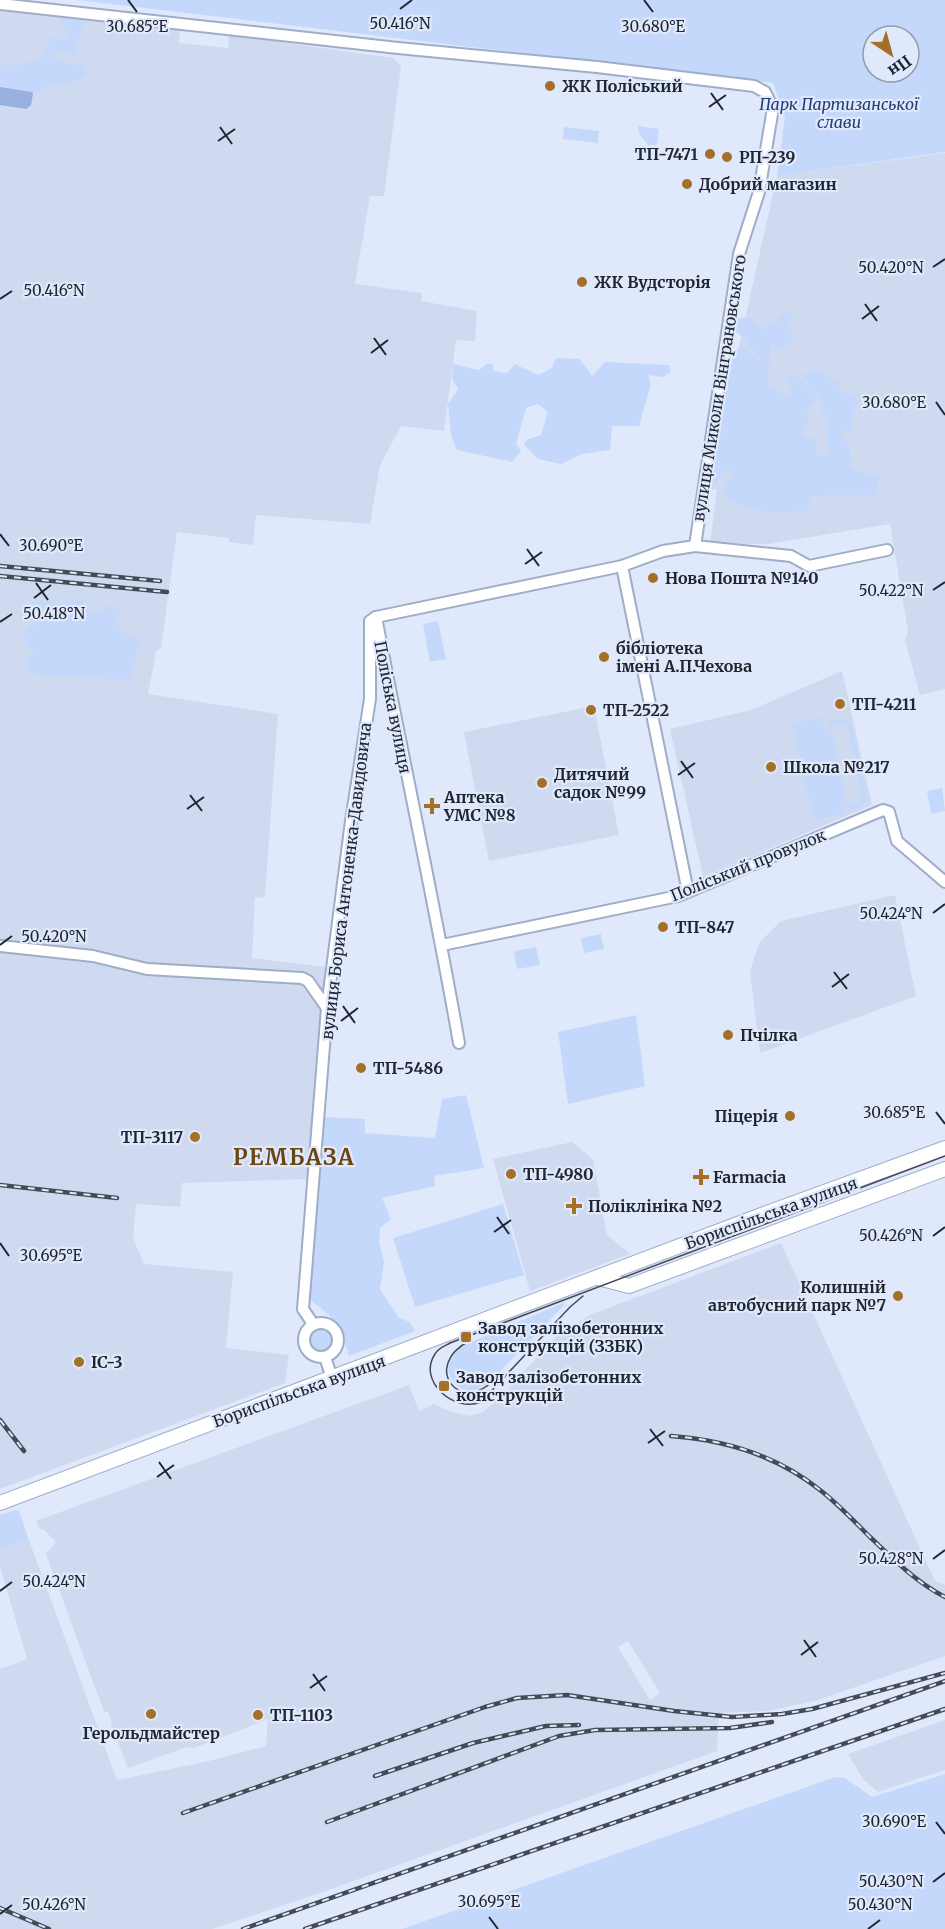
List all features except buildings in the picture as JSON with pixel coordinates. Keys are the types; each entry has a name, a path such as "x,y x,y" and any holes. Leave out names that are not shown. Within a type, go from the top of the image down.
{"main road":[{"name":"Бориспільська вулиця","path":"0,1503 945,1148"},
{"name":"Бориспільська вулиця","path":"598,1278 629,1286 945,1169"}],"street":[{"name":"вулиця Миколи Вінграновського","path":"0,4 398,48 597,67 754,86 765,92 773,108 768,147 759,192 739,254 695,546"},
{"name":"Поліська вулиця","path":"459,1043 442,945 400,746 376,617 622,566 663,551 695,546 791,556 809,566 887,550"},
{"path":"622,566 688,892"},
{"name":"вулиця Бориса Антоненка-Давидовича","path":"313,1324 303,1309 327,1008 351,821 370,699 370,621 376,617"},
{"name":"Поліський провулок","path":"442,945 641,904 688,892 883,810 889,812 897,841 945,882"},
{"path":"0,946 93,956 147,969 302,978 308,981 327,1008"},
{"path":"326,1323 334,1328 338,1335 336,1349 325,1356 312,1354 304,1343 307,1330 313,1324 326,1323"},
{"path":"325,1356 332,1378"}],"shaded area":[{"path":"0,9 180,30 179,43 228,48 229,35 393,58 401,66 384,196 370,196 355,284 422,293 421,301 477,311 475,341 456,340 444,431 401,426 380,465 370,524 256,515 253,544 251,545 229,542 229,538 177,532 161,648 156,651 148,694 278,714 265,897 255,898 252,958 326,967 317,1047 307,1179 182,1183 180,1207 136,1204 133,1238 144,1264 233,1272 226,1348 289,1355 285,1383 0,1489"},
{"path":"0,87 32,92 31,105 26,109 0,105"},
{"path":"945,153 945,689 920,695 905,640 908,631 890,524 768,544 710,543 717,490 707,489 777,176"},
{"name":"Школа №217","path":"842,671 872,805 703,877 670,729 751,710"},
{"name":"Дитячий садок №99","path":"594,706 619,835 489,861 464,732"},
{"path":"895,895 916,996 760,1053 750,971 759,943 781,921"},
{"path":"572,1142 593,1159 607,1235 630,1254 530,1291 493,1159"},
{"path":"781,1243 935,1581 945,1585 945,1656 815,1701 767,1711 719,1713 717,1751 320,1893 212,1929 0,1929 0,1669 27,1659 0,1566 0,1550 29,1540 117,1780 205,1762 266,1746 268,1719 194,1748 187,1747 128,1768 108,1712 104,1711 94,1685 46,1554 56,1542 43,1529 39,1529 36,1521 409,1385 419,1411 434,1404 452,1412 470,1416 483,1412 501,1397 561,1331 568,1332 587,1316","holes":["628,1641 660,1693 650,1700 618,1647"]},
{"path":"945,1720 945,1770 878,1792 863,1779 848,1754"}],"green space":[{"name":"Парк Партизанської слави","path":"77,0 945,0 945,152 777,176 785,117 773,83"},
{"path":"69,13 84,18 76,51 71,55 55,51 54,57 73,65 81,61 87,66 86,76 73,82 49,86 37,94 0,90 0,65 41,60 51,37 66,40 68,31 62,28 61,20"},
{"path":"638,126 659,129 657,145 648,145 639,134"},
{"path":"564,127 599,131 598,143 563,139"},
{"path":"785,312 791,315 792,320 786,326 795,337 781,352 771,344 768,388 776,389 783,396 792,392 786,376 791,373 810,387 816,399 807,409 809,421 802,435 817,440 816,456 829,456 825,425 832,421 820,410 823,402 801,375 818,369 839,382 838,388 843,394 853,393 857,401 850,432 839,431 850,446 851,467 878,478 877,495 811,496 806,511 784,513 761,511 740,505 730,500 722,492 732,472 728,468 713,486 706,480 734,353 744,346 756,360 760,359 746,339 736,332 733,324 736,318 751,318 761,329 770,322 779,324 777,317"},
{"path":"556,358 580,359 592,376 605,362 669,365 671,372 663,377 648,375 651,384 639,426 612,426 610,450 582,454 561,464 538,459 524,445 526,440 541,435 548,412 538,404 526,408 516,444 521,451 512,462 457,450 451,436 448,404 458,389 452,379 453,364 479,370 486,364 493,364 493,371 507,373 515,364 538,375 552,368"},
{"path":"80,599 87,602 91,613 99,613 111,604 118,608 121,615 113,622 124,634 138,638 142,645 136,654 134,673 129,680 34,674 25,668 25,660 33,653 23,640 26,629 33,625 33,616 29,609 36,601 52,600 62,607 67,602"},
{"path":"438,621 446,659 430,662 423,624"},
{"path":"822,717 827,736 832,721 842,718 852,725 867,799 862,806 853,809 842,803 844,814 813,820 802,770 833,763 832,760 802,766 792,724","holes":["838,723 848,728 862,796 855,804 846,800 832,732"]},
{"path":"942,788 945,811 931,814 927,791"},
{"path":"601,934 604,949 584,953 581,938"},
{"path":"536,947 540,965 517,969 514,951"},
{"path":"636,1015 645,1086 568,1104 558,1032"},
{"path":"466,1095 484,1168 434,1176 435,1186 382,1198 391,1219 380,1228 379,1242 384,1262 380,1289 399,1318 410,1322 415,1331 349,1356 343,1337 335,1323 325,1311 308,1299 324,1117 365,1119 365,1133 435,1138 442,1099"},
{"path":"503,1204 524,1275 415,1307 393,1238"},
{"path":"565,1304 490,1382 470,1390 459,1387 451,1378 448,1365 456,1352 464,1345"},
{"path":"321,1327 330,1330 333,1339 330,1348 321,1351 312,1348 309,1339 312,1330"},
{"path":"15,1510 19,1511 29,1540 0,1550 0,1515"},
{"path":"945,1774 945,1929 402,1929 835,1777 845,1778 872,1797"}],"tram line":[{"path":"583,1296 481,1402 460,1403 450,1399 435,1384 431,1374 431,1364 436,1352 450,1343 945,1156"},
{"path":"469,1341 455,1352 448,1363 447,1374 451,1384 459,1390 469,1392 482,1389 495,1379"}],"railway":[{"path":"0,566 160,581"},
{"path":"0,576 167,592"},
{"path":"0,1185 117,1198"},
{"path":"0,1420 24,1451"},
{"path":"671,1436 711,1441 750,1451 786,1467 827,1495 905,1570 945,1597"},
{"path":"183,1813 485,1707 517,1698 567,1695 732,1717 782,1714 812,1709 945,1673"},
{"path":"243,1929 945,1681"},
{"path":"305,1929 945,1709"},
{"path":"327,1822 559,1736 595,1730 730,1728 772,1722"},
{"path":"375,1776 473,1743 546,1726 579,1725"},
{"path":"0,1908 49,1929"}],"place":[{"name":"ЖК Поліський","path":"550,86"},
{"name":"ТП-7471","path":"710,154"},
{"name":"РП-239","path":"727,157"},
{"name":"Добрий магазин","path":"687,184"},
{"name":"ЖК Вудсторія","path":"582,282"},
{"name":"Нова Пошта №140","path":"653,578"},
{"name":"бібліотека імені А.П.Чехова","path":"604,657"},
{"name":"ТП-4211","path":"840,704"},
{"name":"ТП-2522","path":"591,710"},
{"name":"Школа №217","path":"771,767"},
{"name":"Дитячий садок №99","path":"542,783"},
{"name":"Аптека УМС №8","path":"432,806"},
{"name":"ТП-847","path":"663,927"},
{"name":"Пчілка","path":"728,1035"},
{"name":"ТП-5486","path":"361,1068"},
{"name":"Піцерія","path":"790,1116"},
{"name":"ТП-3117","path":"195,1137"},
{"name":"ТП-4980","path":"511,1174"},
{"name":"Farmacia","path":"701,1177"},
{"name":"Поліклініка №2","path":"574,1206"},
{"name":"Колишній автобусний парк №7","path":"898,1296"},
{"name":"Завод залізобетонних конструкцій (ЗЗБК)","path":"466,1337"},
{"name":"ІС-3","path":"79,1362"},
{"name":"Завод залізобетонних конструкцій","path":"444,1386"},
{"name":"Герольдмайстер","path":"151,1714"},
{"name":"ТП-1103","path":"258,1715"}],"district":[{"name":"РЕМБАЗА","path":"294,1157"}]}
